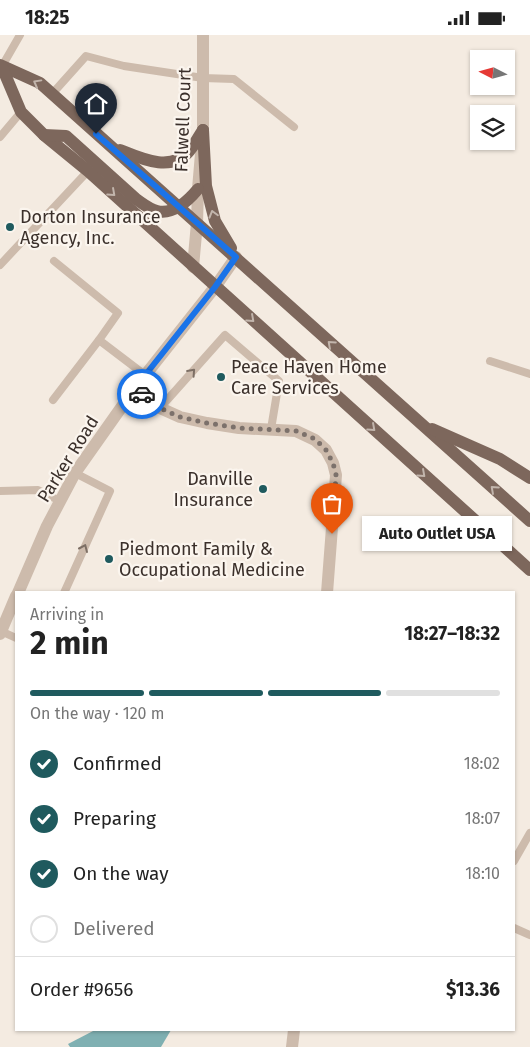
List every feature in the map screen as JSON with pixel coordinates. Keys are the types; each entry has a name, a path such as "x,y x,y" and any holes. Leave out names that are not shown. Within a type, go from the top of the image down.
{"main road":[{"path":"1,67 40,83 530,521"},
{"path":"1,67 21,112 44,135 88,171 530,571"},
{"path":"111,147 144,160 158,163 175,161 189,151 203,130"},
{"path":"203,130 206,187 215,221 236,257"},
{"path":"44,135 66,136 136,199 156,211 165,212 179,207 198,189"},
{"path":"420,423 500,459 530,478"}],"street":[{"name":"Falwell Court","path":"192,267 203,130 203,35"},
{"name":"Parker Road","path":"19,591 47,526 75,473 135,388 215,287 236,257"},
{"path":"135,388 160,408 180,417 239,428 296,431 315,439 326,450 333,463 336,475 327,591"},
{"path":"0,632 15,598"},
{"path":"292,1047 294,1031"}],"lane":[{"path":"1,67 20,35"},
{"path":"52,94 86,56 124,66 203,78 234,79 294,127"},
{"path":"0,137 21,112"},
{"path":"0,265 88,171"},
{"path":"53,400 118,313 54,261"},
{"path":"160,408 225,335 279,381 271,429"},
{"path":"99,340 145,375"},
{"path":"490,361 530,374"},
{"path":"65,591 110,491 75,473"},
{"path":"0,491 38,490 60,501"},
{"path":"0,632 15,638"},
{"path":"515,859 530,833"},
{"path":"515,928 530,935"}],"water":[{"path":"93,1031 170,1031 161,1047 70,1047 68,1044"}],"way so far":[{"path":"142,394 160,408 180,417 239,428 296,431 315,439 326,450 333,463 336,475 332,534"}],"place":[{"name":"Dorton Insurance Agency, Inc.","path":"10,227"},
{"name":"Peace Haven Home Care Services","path":"221,377"},
{"name":"Danville Insurance","path":"263,489"},
{"name":"Auto Outlet USA","path":"332,534"},
{"name":"Piedmont Family & Occupational Medicine","path":"109,559"}],"route":[{"path":"96,134 236,257 215,287 135,388 142,394"}]}
